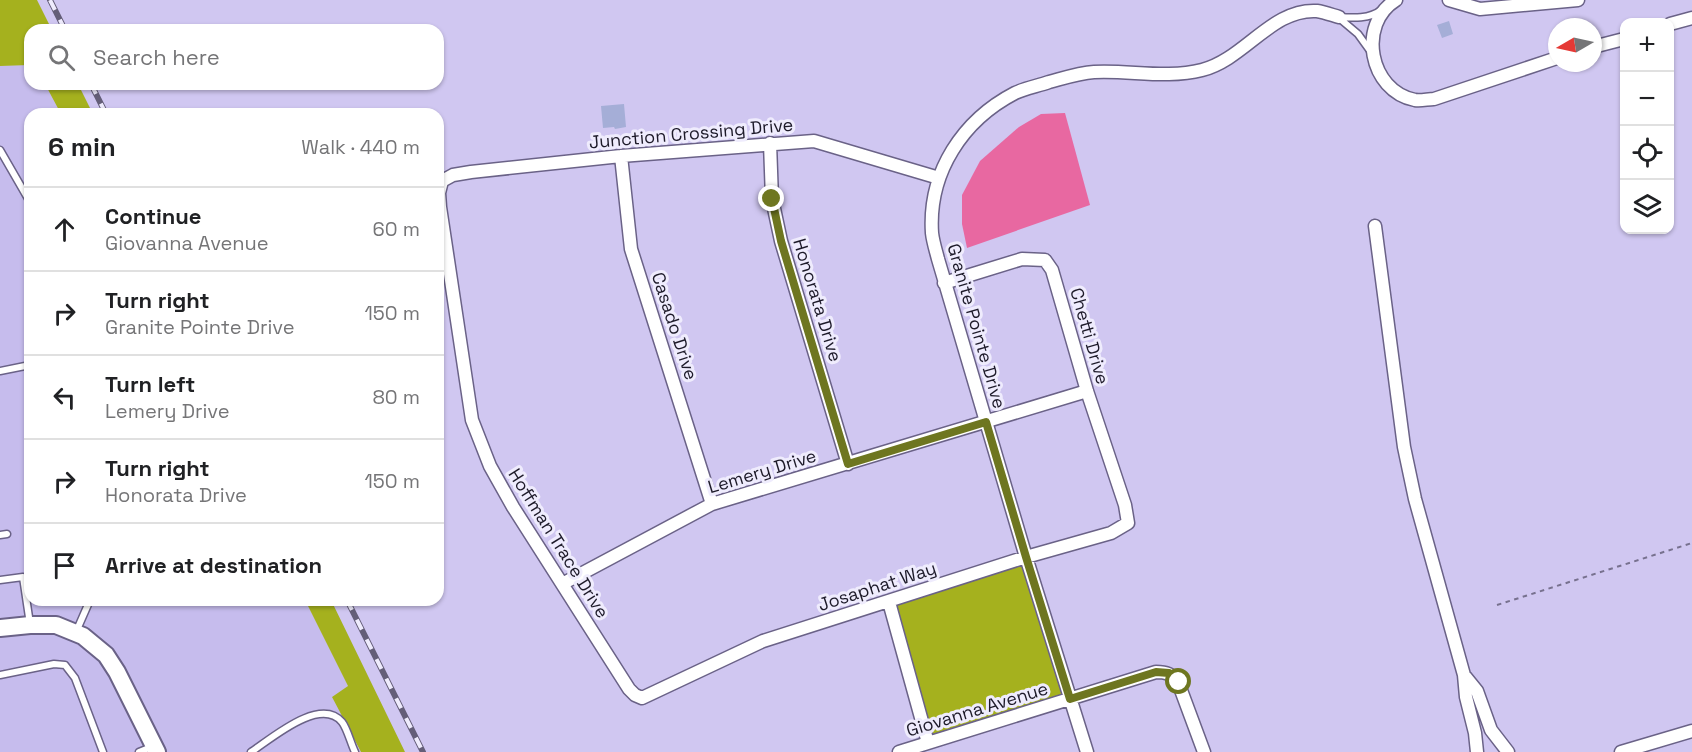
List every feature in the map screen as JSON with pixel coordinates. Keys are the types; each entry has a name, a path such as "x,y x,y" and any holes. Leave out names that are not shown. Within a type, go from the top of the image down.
{"street":[{"path":"1449,0 1480,9 1578,0"},
{"path":"1392,2 1376,24 1372,40 1372,54 1377,69 1386,82 1402,95 1418,100 1434,99 1548,61"},
{"name":"Granite Pointe Drive","path":"1087,752 944,283 932,233 933,205 939,178 950,153 965,131 986,110 1017,92 1092,72 1174,74 1205,69 1238,52 1286,16 1318,11 1339,17"},
{"path":"1674,23 1692,18"},
{"path":"1602,45 1620,40"},
{"name":"Junction Crossing Drive","path":"444,180 453,175 471,171 621,156 814,141 939,178"},
{"name":"Honorata Drive","path":"770,143 772,199 781,241 848,464"},
{"name":"Casado Drive","path":"621,156 631,249 712,504"},
{"path":"1375,226 1404,447 1418,509 1464,675 1477,752"},
{"name":"Hoffman Trace Drive","path":"444,234 472,420 490,466 513,507 629,689 642,698"},
{"name":"Chetti Drive","path":"944,283 1022,258 1045,260 1052,270 1087,391 1125,505 1128,523"},
{"name":"Lemery Drive","path":"562,584 712,504 1087,391"},
{"name":"Josaphat Way","path":"642,698 763,641 1112,532 1128,523"},
{"path":"889,602 927,743"},
{"path":"0,628 56,625 83,636 106,655 128,692 150,750"},
{"name":"Giovanna Avenue","path":"899,752 1156,672 1169,673 1179,682 1204,752"},
{"path":"1464,675 1478,691 1491,730 1508,752"},
{"path":"1621,752 1692,731"}],"lane":[{"path":"1339,17 1354,18 1376,14 1392,2"},
{"path":"1339,17 1358,34 1372,54"},
{"path":"0,150 24,192"},
{"path":"0,370 24,366"},
{"path":"0,579 24,576"},
{"path":"29,606 30,625"},
{"path":"75,633 87,606"},
{"path":"0,675 54,664 65,665 75,678 103,752"},
{"path":"252,752 303,717 320,713 332,715 342,722 355,752"}],"path":[{"path":"1497,605 1692,543"}],"shaded area":[{"path":"24,65 24,90 48,90 58,108 24,108 24,606 308,606 348,686 332,697 361,752 0,752 0,66"},
{"path":"1065,113 1090,205 967,248 962,224 962,195 980,161 1019,127 1041,114"}],"green space":[{"path":"0,0 37,0 49,24 24,24 24,65 0,66"},
{"path":"48,90 81,90 90,108 58,108"},
{"path":"1026,557 1070,699 928,743 889,602"},
{"path":"308,606 334,606 405,752 361,752 332,697 348,686"}],"building":[{"path":"1449,21 1453,34 1442,38 1437,25"},
{"path":"624,104 626,127 603,128 601,106"}],"railway":[{"path":"50,0 62,24"},
{"path":"94,90 103,108"},
{"path":"350,606 423,752"}],"route":[{"path":"772,199 781,241 848,464 986,422 1070,699 1156,672 1169,673 1179,682"}]}
